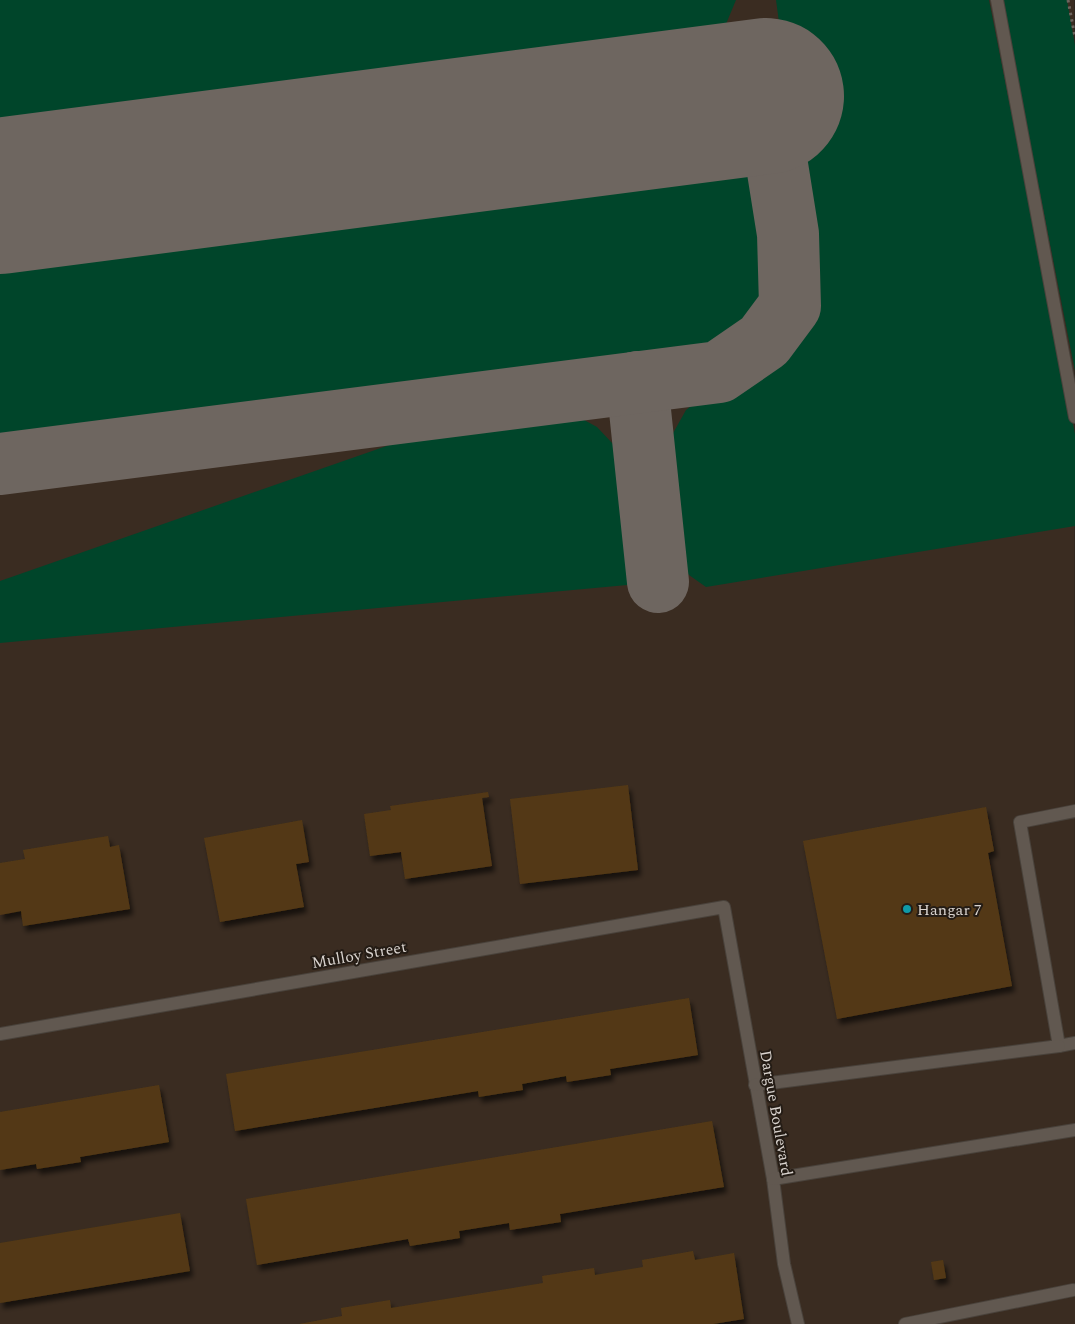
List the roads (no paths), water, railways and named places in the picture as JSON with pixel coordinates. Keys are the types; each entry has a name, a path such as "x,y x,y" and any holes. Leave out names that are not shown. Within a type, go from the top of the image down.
{"street":[{"path":"997,0 1075,417"},
{"path":"1059,1046 1020,822 1075,811"},
{"name":"Mulloy Street","path":"0,1034 724,907"},
{"name":"Dargue Boulevard","path":"724,907 754,1085 773,1179 784,1264 798,1324"},
{"path":"754,1085 1075,1043"},
{"path":"773,1179 1075,1130"},
{"path":"905,1324 1072,1290"}],"place":[{"name":"Hangar 7","path":"907,909"}]}
